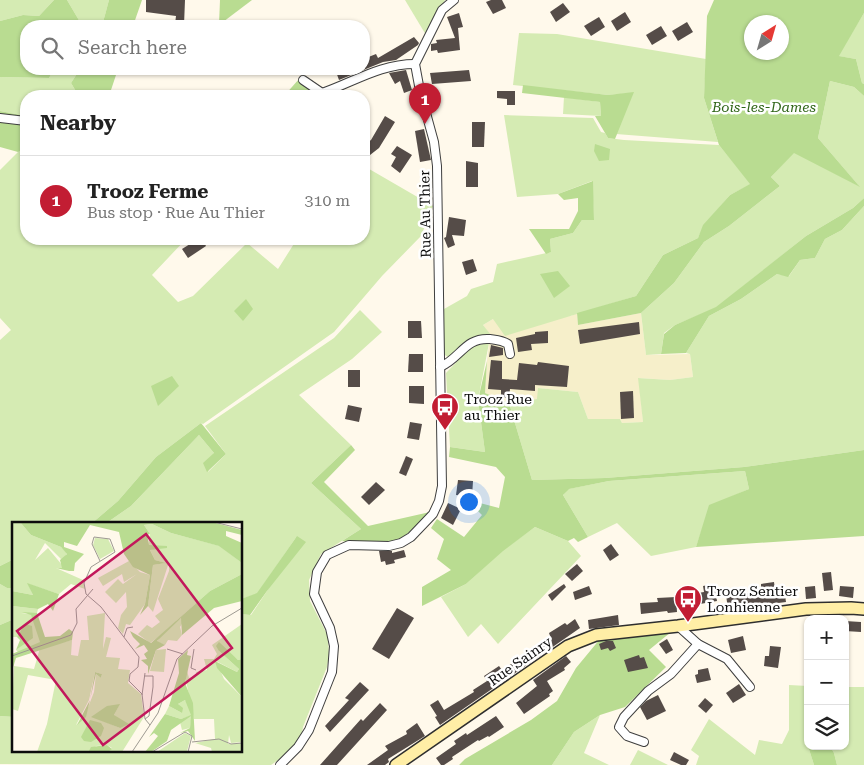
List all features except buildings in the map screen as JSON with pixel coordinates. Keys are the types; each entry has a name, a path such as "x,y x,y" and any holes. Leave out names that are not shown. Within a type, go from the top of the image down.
{"street":[{"path":"370,74 398,64 415,64 442,10 454,0"},
{"name":"Rue Au Thier","path":"280,765 298,746 309,730 332,672 334,646 330,628 314,594 316,572 327,555 349,545 389,546 402,543 411,537 433,514 439,501 442,486 437,166 434,142 420,91 415,64"},
{"path":"332,90 367,75"},
{"path":"303,80 314,90"},
{"path":"0,118 20,120"},
{"path":"440,367 450,363 466,345 481,338 503,340 508,344 510,354"},
{"name":"Rue Sainry","path":"396,765 568,646 596,636 806,609 864,609"},
{"path":"678,626 698,644 727,659 750,687"},
{"path":"644,742 626,736 619,727 624,716 648,691 671,674 698,644"}],"shaded area":[{"path":"577,313 578,325 641,313 646,355 690,354 693,377 670,380 639,378 643,422 622,423 620,419 588,419 578,392 538,388 538,399 509,403 485,393 490,335 483,325 493,319 571,316"}],"green space":[{"path":"0,0 54,0 39,16 23,15 0,21"},
{"path":"54,0 67,0 79,20 20,20 20,75 51,75 49,78 0,77 0,21 23,15 39,16"},
{"path":"67,0 109,0 104,20 79,20"},
{"path":"109,0 142,0 135,20 104,20"},
{"path":"220,0 252,0 226,20 219,20"},
{"path":"405,0 445,0 426,35"},
{"name":"Bois-les-Dames","path":"714,0 864,0 864,13 839,56 856,59 862,83 864,84 864,96 854,87 830,81 818,138 860,187 794,153 771,177 780,186 729,226 704,242 674,283 641,313 578,325 577,313 636,296 663,255 698,238 703,225 730,195 750,184 719,145 704,98 707,16"},
{"path":"864,13 864,84 862,83 856,59 838,56"},
{"path":"519,33 557,34 706,59 704,98 718,142 616,134 633,93 608,95 513,85"},
{"path":"51,75 76,75 71,83 75,90 20,90 20,115 0,111 0,77 49,78"},
{"path":"76,75 116,75 111,90 75,90 71,83"},
{"path":"299,79 301,83 312,90 289,90"},
{"path":"830,81 854,87 864,96 864,198 853,208 806,236 716,308 675,325 664,333 661,354 646,355 641,313 674,283 704,242 729,226 780,186 771,177 794,152 859,186 818,138"},
{"path":"523,85 608,95 634,92 615,139 608,138 595,116 601,116 600,102 522,93"},
{"path":"564,97 600,102 601,116 563,114"},
{"path":"0,111 20,115 20,151 0,147"},
{"path":"504,115 593,118 601,132 605,133 608,138 719,145 751,184 730,195 704,225 698,238 663,255 636,296 505,336 493,319 483,325 491,335 471,338 450,358 443,354 444,309 467,296 471,289 493,282 497,264 551,252 550,239 573,233 582,220 594,219 592,181 558,194 517,197"},
{"path":"595,144 610,149 609,160 599,161 594,151"},
{"path":"20,151 20,245 180,245 152,275 178,302 193,296 245,245 249,245 278,269 293,245 370,245 370,169 433,206 421,236 382,276 334,332 203,424 201,423 156,457 118,501 93,522 12,522 12,560 0,566 0,340 11,330 0,318 0,170"},
{"path":"593,181 594,220 582,220 573,233 550,239 551,252 546,254 529,229 569,229 578,211 578,198 564,200 558,194"},
{"path":"864,198 864,206 842,230 825,239 815,258 800,260 788,277 777,274 741,299 709,316 686,353 661,354 664,334 675,325 716,307 806,236 853,208"},
{"path":"864,206 864,450 744,467 605,478 532,480 509,403 537,399 538,388 578,392 588,419 620,419 622,423 643,422 638,378 670,380 693,377 690,354 686,353 709,316 741,299 777,274 789,276 800,260 815,258 825,239 842,230"},
{"path":"558,271 570,286 554,298 540,274"},
{"path":"246,299 253,309 243,321 234,311"},
{"path":"360,310 382,332 352,359 299,395 351,445 311,483 361,529 321,554 309,580 310,601 328,636 329,655 327,667 303,727 301,738 291,751 271,765 0,764 0,716 12,717 12,752 242,752 242,614 251,615 267,591 297,536 257,594 242,599 242,522 108,522 131,506 199,435 214,453 208,472 226,454 205,426 334,338"},
{"path":"489,343 478,400 485,452 450,447 446,373 472,346"},
{"path":"487,361 485,393 509,403 532,480 605,478 744,467 864,450 864,536 696,547 709,505 749,489 745,471 609,481 569,489 563,495 588,537 578,542 574,538 568,541 535,527 503,551 466,584 422,606 422,587 451,570 437,559 444,539 431,528 437,519 464,537 482,515 472,505 476,502 499,508 505,477 496,467 449,457 450,447 485,452 478,400"},
{"path":"172,376 179,386 158,406 151,386"},
{"path":"201,423 226,454 207,472 203,463 214,453 199,435 131,506 108,522 93,522 118,501 156,457"},
{"path":"351,445 355,450 324,482 368,526 430,512 427,517 396,543 359,544 342,541 361,529 311,483"},
{"path":"745,471 749,489 710,506 696,547 651,556 617,523 588,537 563,495 568,489 609,481"},
{"path":"535,527 568,541 581,556 498,644 481,624 468,637 441,597 466,584 503,550"},
{"path":"297,536 306,542 250,615 242,614 242,599 257,593"},
{"path":"12,560 12,588 7,588 0,584 0,566"},
{"path":"0,584 7,588 12,588 12,620 0,625"},
{"path":"12,620 12,717 0,716 0,625"},
{"path":"671,632 649,650 666,667 625,707 600,715 574,732 552,765 459,765 465,759 531,720 557,701 576,668 600,639"},
{"path":"789,685 804,686 804,750 809,750 814,765 696,765 699,756 691,750 709,719 755,755 759,740 782,744 789,730"},
{"path":"849,687 864,687 864,765 837,765 832,750 849,750"},
{"path":"600,715 584,753 609,765 552,765 574,732"},
{"path":"638,750 668,765 630,765"},
{"path":"809,750 832,750 837,765 814,765"}],"place":[{"name":"Trooz Ferme","path":"425,124"},
{"name":"Trooz Rue au Thier","path":"445,431"},
{"name":"Trooz Sentier Lonhienne","path":"688,623"}]}
